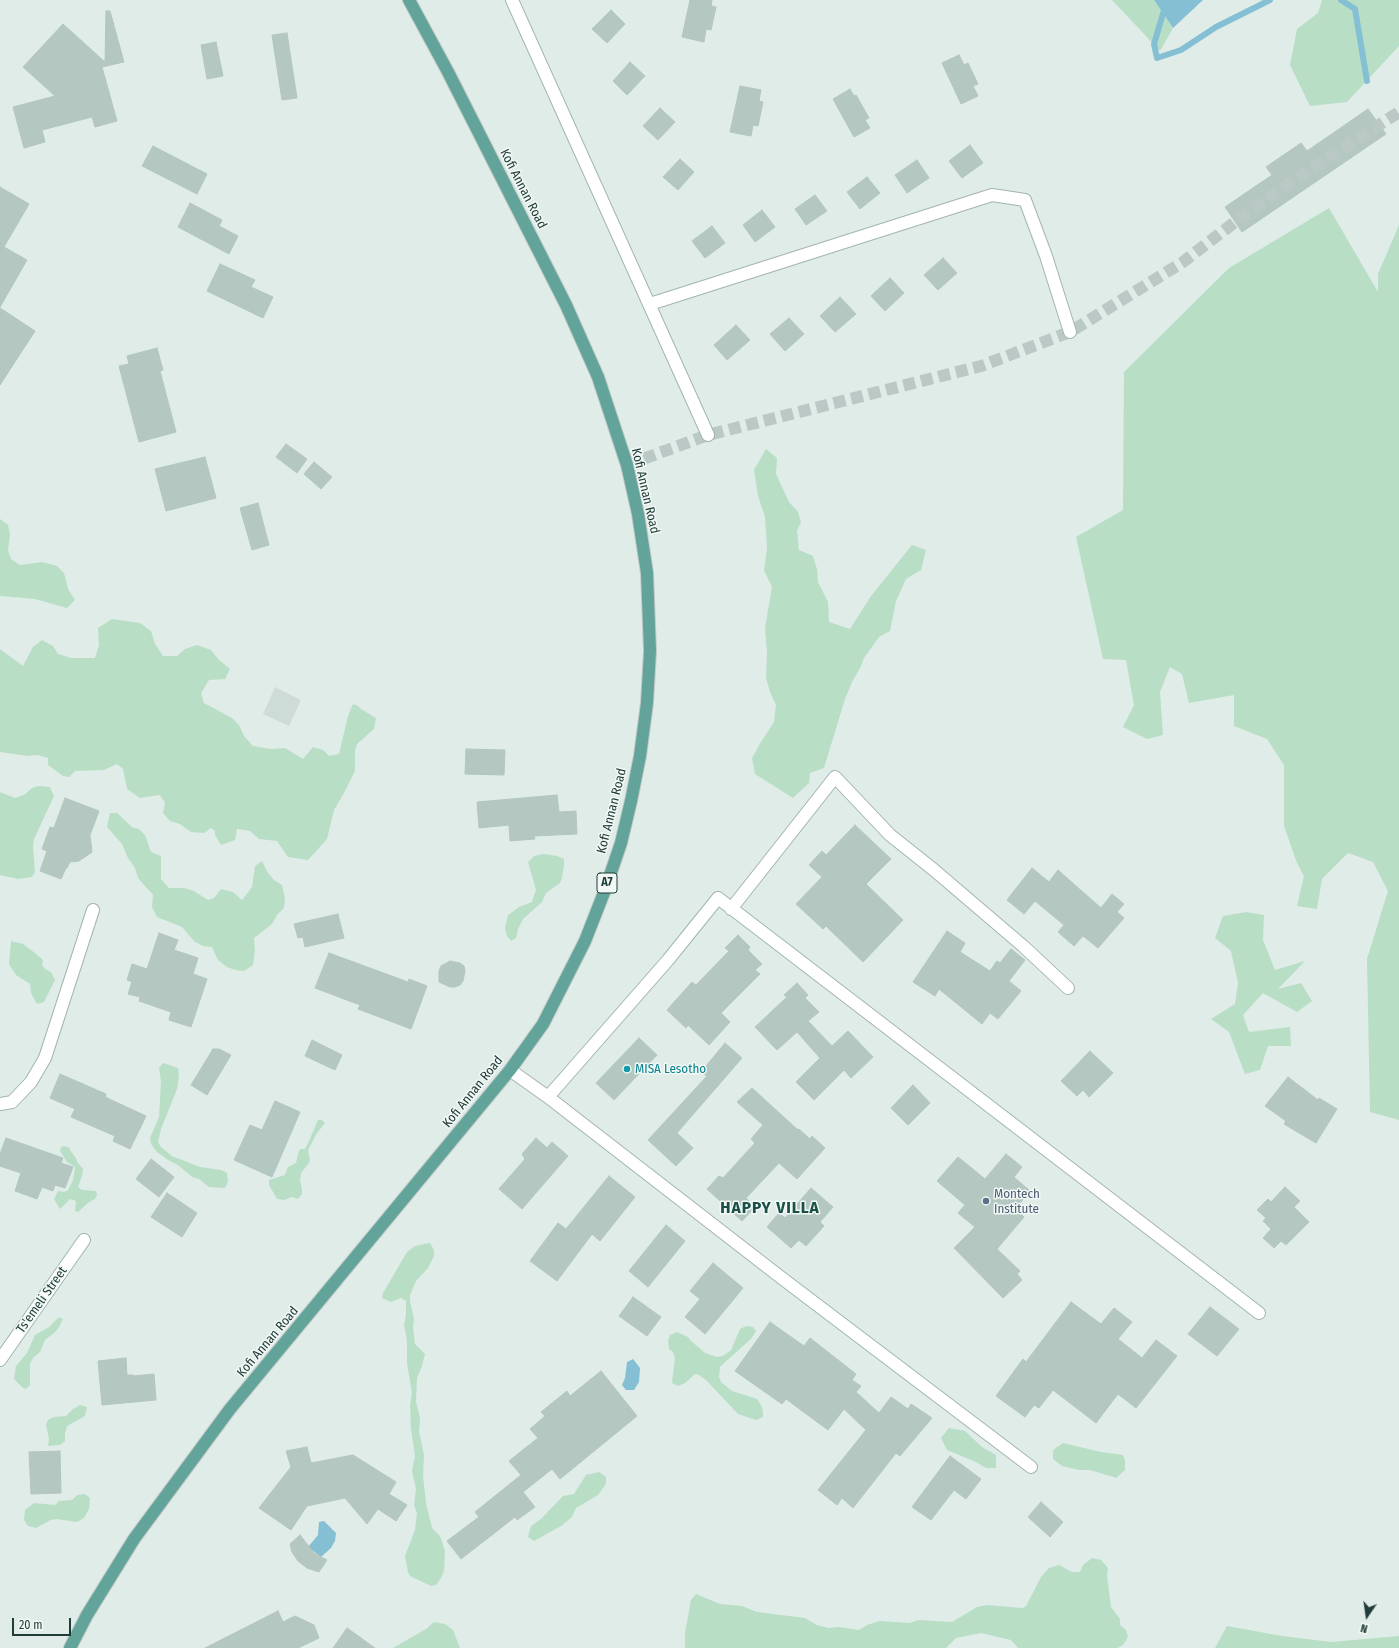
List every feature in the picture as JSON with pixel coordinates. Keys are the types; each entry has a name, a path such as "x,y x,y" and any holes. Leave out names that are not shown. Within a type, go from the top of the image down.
{"main road":[{"name":"Kofi Annan Road","path":"70,1648 86,1615 134,1539 230,1409 510,1070 543,1024 585,941 621,843 631,801 640,756 647,703 650,651 647,573 638,514 627,465 598,377 566,305 448,72 409,0"}],"street":[{"path":"512,0 650,304 708,436"},
{"path":"650,304 992,195 1025,200 1046,256 1070,332"},
{"path":"731,909 835,777 890,835 999,926 1068,988"},
{"path":"548,1097 668,960 718,898 1259,1313"},
{"path":"0,1104 12,1102 31,1082 45,1058 93,910"},
{"path":"510,1070 548,1097 783,1279 1031,1467"},
{"name":"Ts'emeli Street","path":"0,1360 84,1240"}],"shaded area":[{"path":"275,687 301,700 289,726 263,714"}],"green space":[{"path":"1112,0 1154,0 1173,28 1160,51"},
{"path":"1322,0 1399,0 1399,46 1347,102 1310,106 1290,65 1297,29 1318,13"},
{"path":"1329,208 1378,292 1378,274 1399,225 1399,1120 1370,1112 1367,959 1388,891 1373,862 1348,853 1322,879 1317,909 1297,906 1304,876 1297,863 1284,826 1284,765 1267,739 1234,726 1234,695 1189,703 1182,674 1170,667 1160,692 1163,735 1147,739 1123,727 1134,705 1126,660 1103,659 1076,537 1123,510 1124,372 1229,268"},
{"path":"766,449 777,458 776,474 789,502 798,512 801,522 797,531 799,550 813,556 817,569 818,582 828,602 829,622 850,629 871,596 912,545 926,550 921,570 906,579 896,601 890,631 879,637 864,658 852,682 845,699 824,768 810,773 809,783 793,798 755,774 752,758 774,722 776,705 766,678 767,653 765,628 772,587 764,570 767,549 765,517 758,496 754,470"},
{"path":"0,519 8,525 10,534 8,550 11,559 20,565 42,562 57,566 64,573 68,589 75,600 67,608 35,599 0,596"},
{"path":"112,619 140,623 151,631 155,644 163,656 177,656 185,649 197,645 211,650 219,660 230,669 225,679 209,680 201,693 204,703 232,718 239,725 244,736 253,746 271,749 285,748 303,759 313,747 323,750 329,756 339,754 348,716 353,704 376,718 374,729 357,744 355,750 355,771 334,810 327,839 308,860 288,857 277,841 259,839 250,831 237,829 235,840 221,845 215,835 215,831 211,828 204,833 191,832 180,824 170,821 163,813 165,803 160,795 140,798 127,789 123,769 117,764 104,770 75,771 69,777 63,776 48,765 48,758 38,755 28,756 0,752 0,649 23,666 33,647 42,640 53,646 58,654 71,658 95,658 99,645 98,628"},
{"path":"38,786 50,787 54,796 34,839 33,846 35,872 32,877 18,879 0,875 0,792 15,798 24,795 32,788"},
{"path":"110,813 117,813 132,827 139,829 145,835 151,852 161,856 161,879 169,888 184,888 194,891 208,900 214,898 221,889 233,892 242,900 252,887 255,866 262,861 268,873 274,880 282,885 285,898 284,908 277,915 272,924 254,938 255,950 253,965 244,971 227,967 218,960 212,947 203,946 195,942 182,927 157,917 152,907 153,895 138,878 135,868 128,858 122,844 107,827"},
{"path":"544,854 557,856 564,859 562,878 560,883 546,893 542,902 523,919 518,929 516,938 511,941 507,936 505,928 508,915 519,907 532,902 536,890 528,862 534,856"},
{"path":"1246,912 1264,915 1263,940 1275,970 1305,961 1278,989 1301,983 1312,1001 1297,1012 1263,993 1243,1015 1249,1032 1290,1027 1291,1046 1268,1046 1260,1070 1245,1074 1229,1032 1211,1019 1235,1004 1238,983 1231,951 1215,938 1223,916"},
{"path":"11,941 23,944 35,953 43,960 42,965 45,969 51,972 55,980 44,1002 37,1004 31,993 30,984 16,975 9,964"},
{"path":"163,1063 178,1068 179,1076 177,1089 161,1129 158,1142 161,1147 172,1156 200,1167 221,1170 227,1173 228,1182 225,1188 209,1187 199,1179 192,1177 178,1165 157,1152 151,1144 150,1138 159,1117 161,1081 159,1068"},
{"path":"318,1120 322,1120 325,1123 317,1133 309,1148 309,1163 301,1173 300,1180 302,1194 298,1199 291,1197 285,1200 277,1199 269,1185 269,1180 285,1175 288,1167 296,1163 300,1149 305,1149"},
{"path":"64,1146 70,1148 77,1162 83,1169 78,1187 82,1190 96,1191 97,1195 95,1199 89,1202 78,1212 75,1211 76,1201 70,1199 60,1209 54,1199 58,1191 64,1192 68,1190 73,1180 75,1167 67,1162 60,1151 61,1147"},
{"path":"430,1243 434,1250 434,1256 428,1268 416,1281 410,1295 410,1301 414,1319 413,1327 415,1344 425,1354 417,1378 416,1402 420,1418 419,1431 424,1455 423,1476 426,1503 432,1528 440,1536 445,1551 444,1571 436,1585 431,1586 410,1576 405,1556 415,1530 417,1513 414,1505 416,1489 412,1471 415,1456 411,1429 410,1405 412,1393 407,1363 407,1340 404,1325 406,1301 401,1298 391,1302 382,1298 383,1293 407,1252 415,1246"},
{"path":"59,1317 63,1319 59,1327 45,1340 40,1352 33,1358 30,1364 30,1385 26,1389 23,1388 14,1379 16,1366 27,1353 35,1335 49,1327"},
{"path":"746,1326 753,1327 756,1331 751,1339 720,1367 719,1377 721,1382 732,1391 757,1399 763,1411 763,1417 756,1420 738,1414 706,1380 699,1375 695,1374 685,1383 678,1386 672,1383 675,1358 673,1352 669,1349 668,1341 670,1335 677,1332 688,1337 705,1353 717,1357 723,1356 731,1350 740,1329"},
{"path":"80,1405 87,1407 85,1416 67,1426 65,1441 60,1445 48,1446 49,1439 46,1425 48,1420 53,1417 66,1416"},
{"path":"949,1428 965,1431 982,1447 996,1455 996,1468 986,1468 976,1462 947,1450 941,1438"},
{"path":"1063,1443 1101,1452 1123,1455 1125,1470 1116,1478 1090,1470 1079,1470 1062,1466 1053,1459 1053,1450"},
{"path":"599,1472 606,1477 606,1484 598,1495 576,1508 572,1517 561,1526 534,1541 528,1537 531,1526 541,1519 563,1496 574,1494 586,1475"},
{"path":"85,1494 90,1498 89,1509 84,1518 77,1522 56,1519 36,1528 28,1526 24,1520 25,1510 34,1503 55,1505 59,1501 72,1500 77,1495"},
{"path":"1092,1558 1101,1560 1108,1568 1107,1575 1111,1607 1120,1619 1120,1625 1126,1630 1128,1637 1123,1645 1117,1648 1018,1648 1011,1640 981,1633 956,1638 946,1648 685,1648 685,1633 691,1600 696,1594 720,1604 742,1606 757,1612 805,1618 817,1625 829,1628 839,1627 859,1630 867,1625 880,1621 910,1623 918,1620 952,1622 977,1607 987,1605 1023,1608 1026,1606 1041,1577 1049,1568 1059,1565 1072,1572 1080,1572 1083,1565"},
{"path":"434,1622 445,1624 453,1630 460,1648 393,1648 426,1629"},
{"path":"1227,1626 1282,1636 1331,1642 1399,1636 1399,1648 1215,1648"}],"water":[{"path":"1154,0 1203,0 1173,28"},
{"path":"633,1359 640,1368 639,1382 634,1390 626,1390 622,1385 625,1378 627,1362"},
{"path":"324,1521 336,1533 335,1541 331,1548 321,1557 308,1547 318,1535 319,1522"}],"building":[{"path":"690,0 712,0 711,6 716,7 711,30 706,29 704,42 682,37"},
{"path":"611,10 625,24 607,43 592,29"},
{"path":"106,11 110,11 124,62 102,67 117,121 95,127 92,117 42,130 45,142 24,148 13,107 55,96 23,67 63,24 105,62"},
{"path":"287,33 297,98 282,100 272,35"},
{"path":"216,42 223,76 207,79 201,45"},
{"path":"959,55 964,65 968,63 978,84 973,86 978,96 961,104 942,63"},
{"path":"630,62 645,76 627,95 613,81"},
{"path":"740,86 761,90 759,101 763,102 758,126 753,125 751,136 730,132"},
{"path":"850,89 854,96 856,95 869,118 865,120 870,128 854,137 833,99"},
{"path":"660,108 675,122 658,140 643,126"},
{"path":"1368,109 1386,134 1242,232 1225,207 1272,175 1266,167 1301,143 1307,151"},
{"path":"970,145 983,163 962,178 949,161"},
{"path":"153,146 207,174 197,194 142,166"},
{"path":"680,159 694,172 678,190 663,177"},
{"path":"917,160 929,178 907,193 895,175"},
{"path":"867,177 880,193 860,209 847,192"},
{"path":"0,187 29,204 4,247 27,260 0,307"},
{"path":"815,195 827,211 806,225 795,209"},
{"path":"190,203 222,220 219,226 238,236 229,254 178,227"},
{"path":"762,210 775,227 755,242 743,225"},
{"path":"712,226 725,243 705,258 692,241"},
{"path":"943,258 957,273 938,290 924,275"},
{"path":"220,264 255,280 251,287 273,297 263,318 207,291"},
{"path":"890,278 904,293 885,311 871,296"},
{"path":"840,297 856,314 835,332 820,316"},
{"path":"0,308 35,331 0,385"},
{"path":"789,318 804,334 785,351 770,334"},
{"path":"736,325 750,340 727,360 714,345"},
{"path":"157,348 163,370 160,371 176,432 139,442 119,366 129,364 127,356"},
{"path":"286,444 307,459 297,473 276,457"},
{"path":"205,457 216,498 166,511 155,469"},
{"path":"314,462 332,477 321,489 304,474"},
{"path":"258,503 269,545 252,550 240,508"},
{"path":"466,749 505,750 504,775 465,774"},
{"path":"557,795 559,812 576,811 577,834 534,836 535,839 510,841 509,825 479,828 477,802"},
{"path":"65,798 99,811 90,835 92,852 79,861 70,862 61,879 40,871 47,851 42,849 50,827 54,828"},
{"path":"855,825 891,859 866,884 903,920 863,962 826,926 823,929 796,904 822,877 809,865 822,851 826,855"},
{"path":"1032,868 1049,882 1058,870 1101,908 1112,894 1124,904 1117,912 1124,918 1098,948 1083,936 1074,946 1058,932 1064,925 1035,901 1024,914 1007,900"},
{"path":"338,914 344,938 305,947 303,937 298,938 294,924"},
{"path":"947,931 965,943 960,952 990,971 997,961 1000,963 1011,949 1025,960 1009,981 1021,991 998,1019 990,1013 982,1024 939,989 935,996 913,982"},
{"path":"159,933 178,940 174,950 198,958 193,974 207,979 191,1027 169,1020 171,1012 139,1001 140,997 128,994 132,982 127,980 132,964 147,969"},
{"path":"738,935 750,947 748,950 762,964 755,970 760,974 721,1013 730,1022 709,1045 688,1025 686,1028 667,1010 692,982 696,985 729,951 725,948"},
{"path":"329,953 408,982 409,979 427,986 411,1029 358,1009 360,1005 315,988"},
{"path":"450,961 460,963 464,966 465,971 463,981 460,985 455,987 450,987 439,982 439,971 441,966"},
{"path":"797,983 808,995 805,998 819,1012 808,1021 832,1046 848,1031 873,1057 851,1078 844,1070 814,1100 796,1082 820,1058 797,1032 777,1050 755,1027 787,997 784,995"},
{"name":"MISA Lesotho","path":"639,1038 657,1055 614,1100 596,1083"},
{"path":"312,1040 342,1055 335,1070 305,1056"},
{"path":"725,1043 742,1058 677,1133 693,1148 676,1166 648,1140 707,1076 701,1072"},
{"path":"213,1049 219,1049 231,1055 207,1095 191,1085"},
{"path":"1090,1051 1113,1073 1089,1097 1083,1090 1077,1096 1061,1081"},
{"path":"60,1074 106,1094 105,1097 146,1116 130,1149 113,1141 115,1136 71,1117 75,1109 50,1098"},
{"path":"1288,1077 1318,1100 1319,1098 1337,1109 1316,1143 1284,1124 1286,1121 1265,1106"},
{"path":"913,1085 930,1103 908,1125 891,1108"},
{"path":"752,1088 798,1130 799,1129 810,1139 812,1136 825,1148 797,1179 779,1163 746,1198 755,1207 742,1221 707,1189 719,1176 723,1178 755,1143 751,1139 763,1125 737,1102"},
{"path":"275,1101 300,1112 272,1177 234,1160 250,1125 262,1130"},
{"path":"6,1138 63,1158 61,1163 73,1167 65,1188 55,1185 53,1191 42,1187 37,1199 15,1191 21,1173 0,1166 0,1154"},
{"path":"536,1138 547,1148 552,1142 568,1156 522,1209 499,1189 525,1159 522,1154"},
{"path":"1006,1154 1022,1167 1014,1177 1030,1191 1015,1209 1024,1217 997,1249 1020,1271 1017,1274 1022,1280 1003,1298 954,1248 975,1227 958,1213 965,1205 937,1181 958,1157 985,1179"},
{"path":"151,1159 174,1177 159,1197 136,1179"},
{"path":"609,1176 635,1197 600,1241 592,1234 557,1281 530,1261 558,1223 566,1229"},
{"path":"1285,1187 1300,1201 1294,1207 1309,1222 1286,1245 1281,1241 1274,1248 1263,1238 1271,1229 1263,1221 1266,1218 1257,1210 1268,1199 1271,1202"},
{"path":"811,1188 833,1207 820,1222 824,1226 806,1246 799,1240 791,1248 767,1227 779,1213 785,1218"},
{"path":"167,1193 197,1213 182,1237 151,1217"},
{"path":"666,1225 685,1241 648,1287 629,1271"},
{"path":"713,1263 743,1288 705,1334 685,1317 700,1299 690,1291"},
{"path":"633,1297 661,1317 647,1336 619,1316"},
{"path":"1071,1302 1101,1324 1114,1308 1132,1322 1118,1339 1142,1358 1156,1340 1177,1356 1136,1408 1118,1394 1096,1423 1053,1390 1039,1408 1034,1405 1025,1417 996,1396 1023,1359 1026,1362"},
{"path":"1210,1307 1239,1329 1217,1356 1188,1334"},
{"path":"770,1322 804,1346 810,1338 856,1374 852,1380 861,1386 856,1392 879,1413 891,1397 908,1409 911,1404 932,1418 900,1456 896,1453 853,1508 842,1498 837,1505 818,1490 866,1430 844,1409 828,1430 786,1399 782,1404 735,1371"},
{"path":"126,1358 127,1375 133,1376 154,1374 156,1400 102,1405 98,1361"},
{"path":"601,1371 637,1416 560,1479 552,1469 523,1492 535,1507 517,1520 515,1517 461,1559 447,1541 479,1517 475,1512 521,1475 509,1461 538,1438 530,1429 545,1416 541,1412 567,1391 570,1396"},
{"path":"307,1447 311,1463 353,1455 396,1482 389,1494 407,1505 396,1521 378,1509 367,1524 345,1498 307,1506 291,1530 259,1508 291,1467 286,1451"},
{"path":"60,1451 61,1493 31,1494 29,1452"},
{"path":"950,1456 981,1479 966,1499 954,1490 931,1520 912,1507"},
{"path":"1041,1502 1063,1522 1050,1537 1028,1517"},
{"path":"300,1535 314,1553 327,1560 319,1572 307,1568 298,1561 292,1552 290,1544"},
{"path":"278,1611 283,1622 295,1616 314,1625 319,1638 298,1648 205,1648"},
{"path":"347,1628 375,1648 333,1648"}],"waterway":[{"path":"1167,0 1154,44 1157,58 1181,50 1216,27 1270,0"},
{"path":"1341,0 1355,9 1367,81"}],"tunnel":[{"path":"627,465 708,435 981,366 1070,332 1183,262 1235,222 1303,174 1399,112"}],"place":[{"name":"MISA Lesotho","path":"627,1069"},
{"name":"Montech Institute","path":"986,1201"}],"district":[{"name":"HAPPY VILLA","path":"770,1208"}]}
